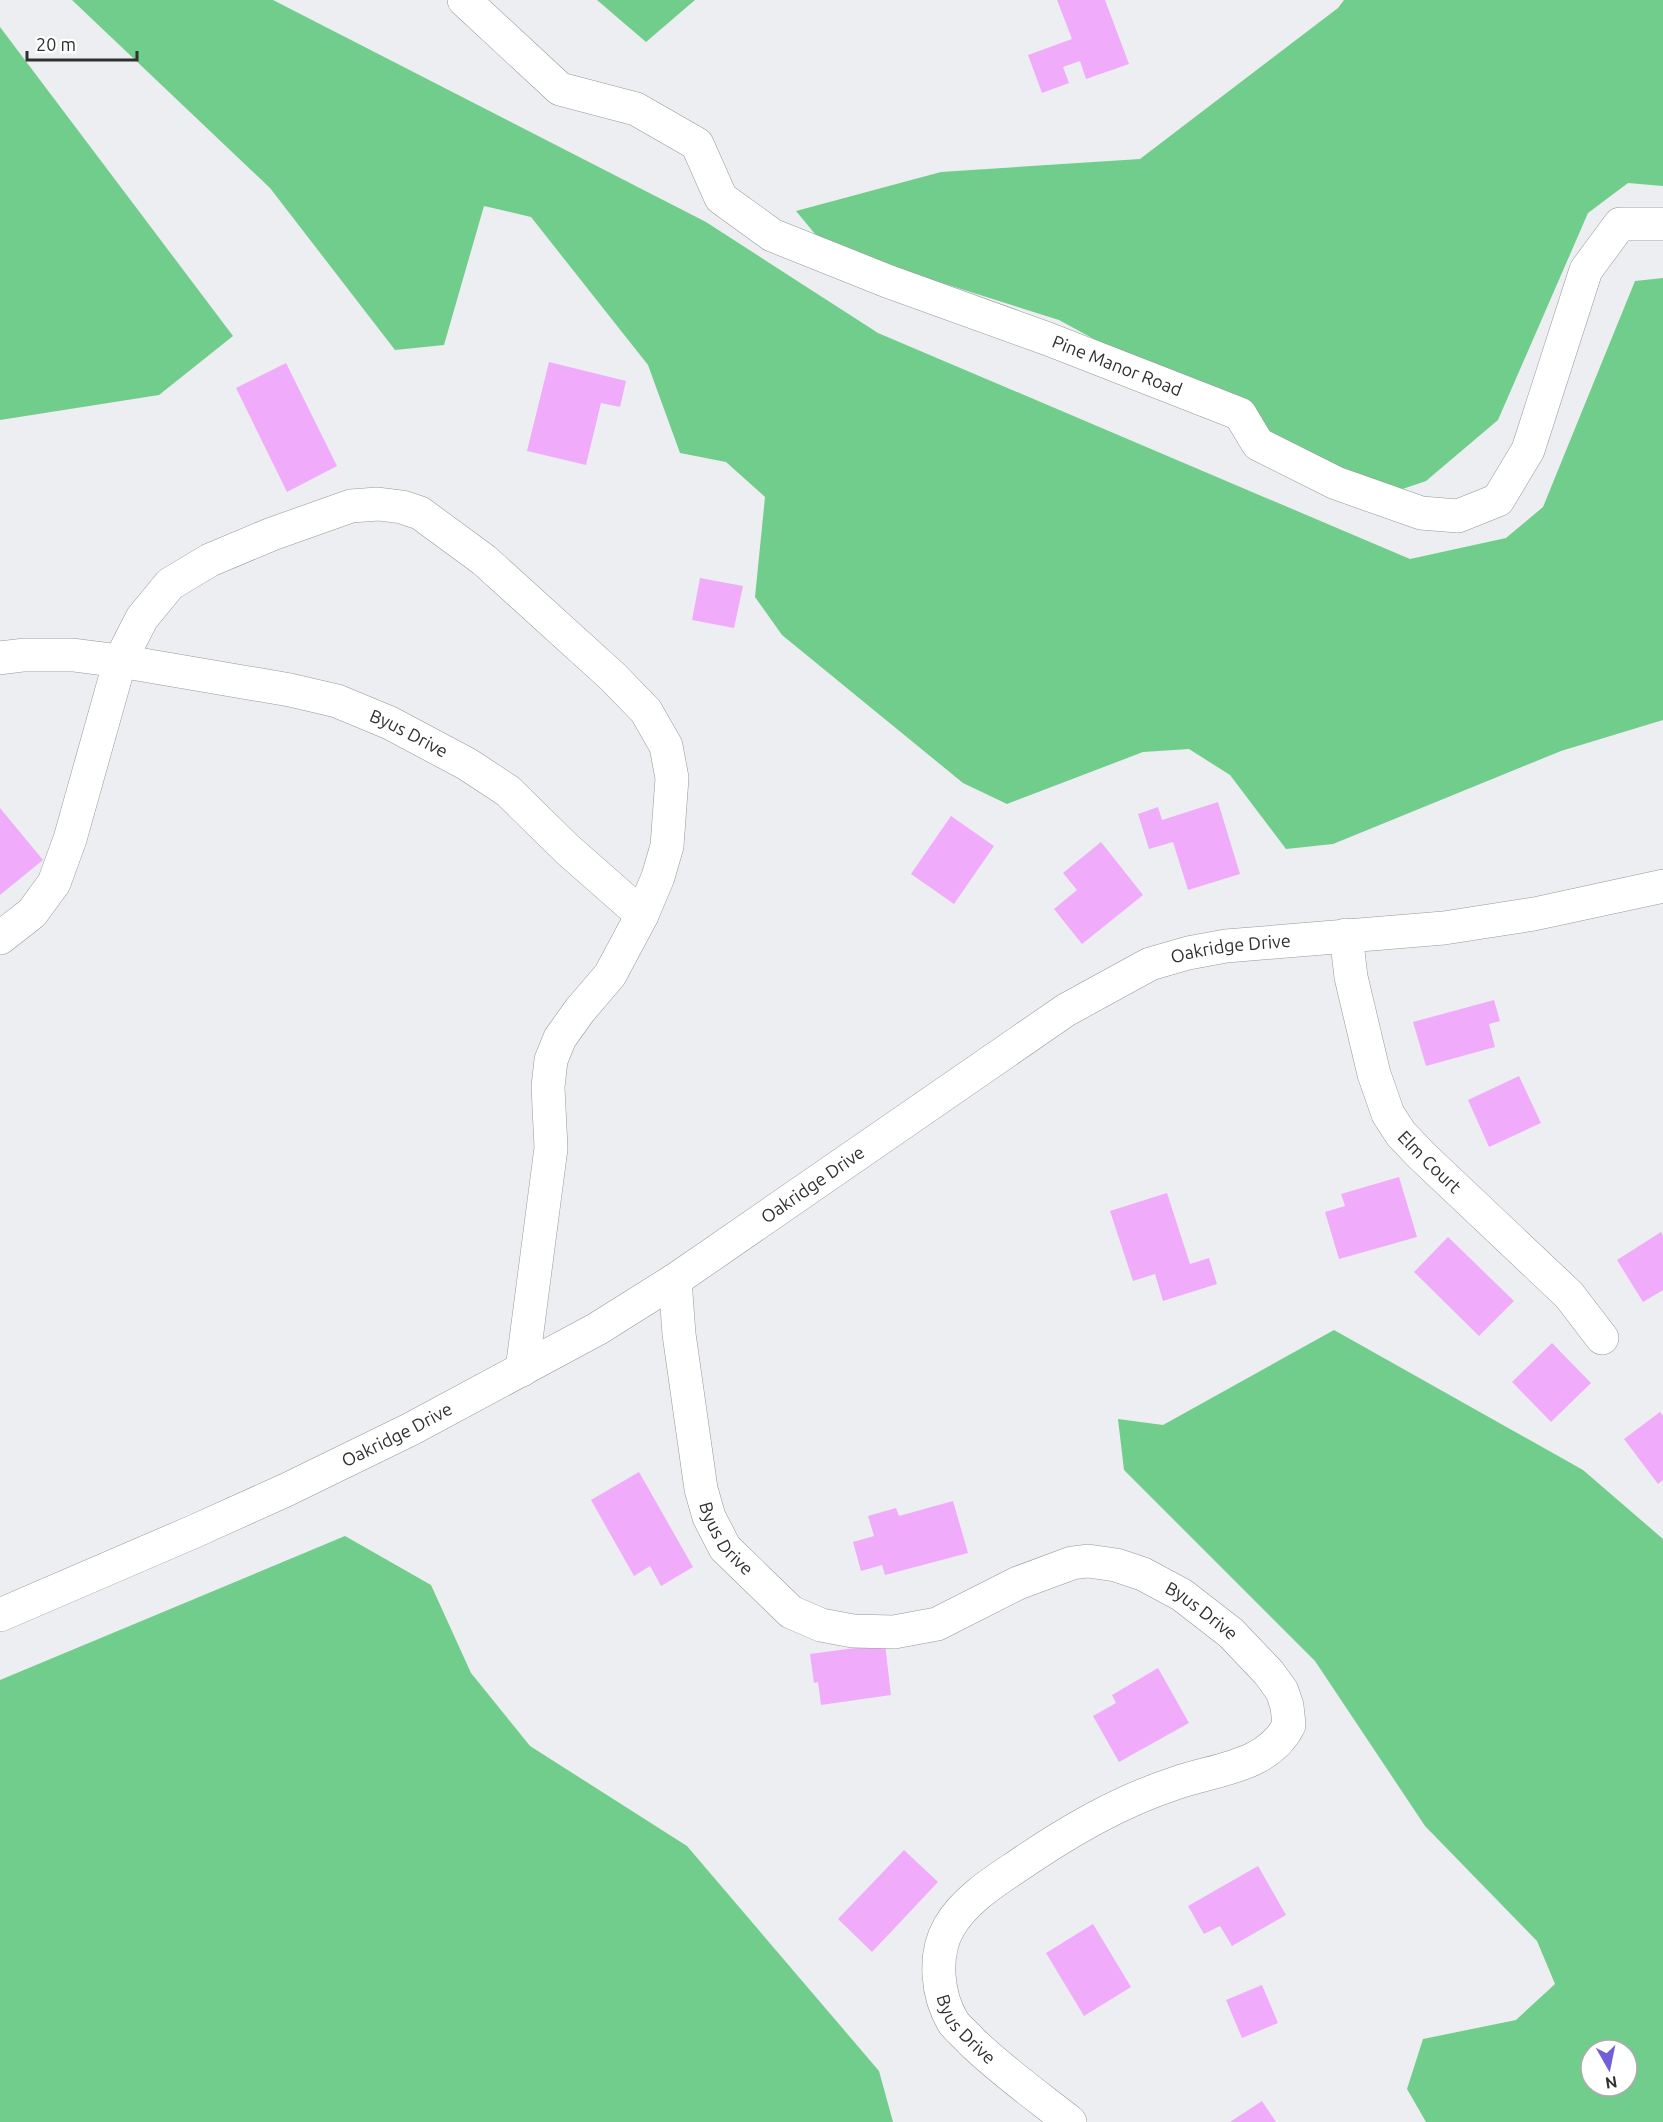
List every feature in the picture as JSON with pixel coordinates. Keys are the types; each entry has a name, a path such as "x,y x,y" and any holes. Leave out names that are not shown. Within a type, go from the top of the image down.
{"street":[{"name":"Pine Manor Road","path":"464,0 560,89 636,109 697,144 721,198 771,235 1240,414 1258,444 1336,483 1421,513 1458,516 1498,500 1528,450 1586,270 1620,224 1663,224"},
{"path":"0,938 32,913 54,883 65,854 120,662 142,618 170,584 210,560 272,534 351,506 378,504 402,507 420,513 484,560 613,677 646,711 666,746 672,778 667,846 658,877 642,915 610,975 560,1038 550,1060 548,1087 551,1148 522,1370"},
{"name":"Byus Drive","path":"0,658 24,655 73,655 290,690 337,701 390,723 467,764 508,790 567,849 642,915"},
{"name":"Oakridge Drive","path":"0,1615 195,1532 286,1490 411,1428 597,1329 675,1280 1066,1010 1150,964 1188,953 1226,946 1444,928 1534,914 1663,886"},
{"name":"Elm Court","path":"1346,935 1351,977 1366,1047 1388,1114 1401,1134 1421,1155 1569,1295 1602,1338"},
{"name":"Byus Drive","path":"675,1280 679,1334 701,1489 709,1517 725,1548 791,1612 821,1625 853,1631 894,1632 937,1624 1018,1583 1072,1563 1088,1561 1116,1565 1143,1574 1182,1595 1231,1633 1269,1673 1282,1691 1287,1706 1289,1725 1276,1743 1261,1755 1240,1764 1178,1782 1095,1817 1058,1838 992,1883 966,1906 950,1926 942,1948 940,1991 944,2005 955,2025 985,2055 1070,2122"}],"green space":[{"path":"72,0 273,0 706,222 878,333 1410,559 1506,538 1543,507 1635,281 1663,278 1663,720 1561,751 1333,844 1286,849 1230,775 1189,749 1143,752 1007,804 963,783 782,635 755,597 765,497 726,462 680,453 648,365 531,217 484,206 444,345 395,350 270,188"},
{"path":"597,0 695,0 646,42"},
{"path":"1344,0 1663,0 1663,186 1628,183 1588,213 1498,420 1426,481 1382,496 1059,320 825,246 796,211 941,172 1140,159 1338,8"},
{"path":"0,27 233,336 159,395 0,420"},
{"path":"1334,1330 1583,1470 1663,1539 1663,2122 1426,2122 1407,2089 1423,2039 1516,2020 1555,1984 1537,1941 1425,1826 1315,1661 1124,1470 1118,1419 1163,1425"},
{"path":"345,1536 431,1585 471,1673 530,1746 687,1846 879,2071 893,2122 0,2122 0,1680"}],"building":[{"path":"1057,0 1105,0 1129,64 1086,79 1080,61 1063,67 1069,83 1042,93 1028,55 1072,39"},
{"path":"549,362 626,381 620,407 601,403 586,465 527,451"},
{"path":"286,363 337,466 287,492 236,388"},
{"path":"700,578 743,586 734,628 692,620"},
{"path":"1218,802 1240,874 1188,890 1173,842 1149,849 1138,814 1158,807 1162,820"},
{"path":"0,808 43,860 0,895"},
{"path":"951,816 994,846 954,904 911,874"},
{"path":"1101,842 1143,895 1082,944 1054,909 1077,890 1063,873"},
{"path":"1494,1000 1500,1021 1489,1024 1495,1047 1426,1066 1413,1022"},
{"path":"1519,1076 1541,1123 1489,1147 1468,1100"},
{"path":"1399,1177 1417,1237 1339,1259 1325,1212 1345,1206 1341,1194"},
{"path":"1167,1193 1190,1264 1209,1258 1217,1284 1163,1301 1155,1274 1133,1281 1110,1211"},
{"path":"1661,1232 1663,1236 1663,1290 1643,1302 1617,1260"},
{"path":"1448,1237 1514,1301 1479,1336 1414,1272"},
{"path":"1552,1343 1591,1383 1551,1422 1512,1382"},
{"path":"1660,1412 1663,1416 1663,1480 1658,1484 1624,1439"},
{"path":"639,1472 693,1567 661,1586 650,1566 634,1576 591,1500"},
{"path":"953,1501 968,1553 885,1575 882,1565 861,1571 853,1542 874,1536 868,1516 896,1508 899,1516"},
{"path":"885,1644 891,1695 821,1705 818,1682 814,1683 810,1654"},
{"path":"1158,1668 1189,1723 1119,1762 1093,1716 1116,1703 1112,1695"},
{"path":"904,1850 938,1882 872,1952 838,1919"},
{"path":"1258,1866 1286,1915 1232,1946 1220,1926 1204,1934 1188,1906"},
{"path":"1093,1924 1131,1987 1084,2016 1046,1953"},
{"path":"1262,1985 1278,2023 1242,2038 1226,2000"},
{"path":"1262,2101 1276,2122 1230,2122"}]}
